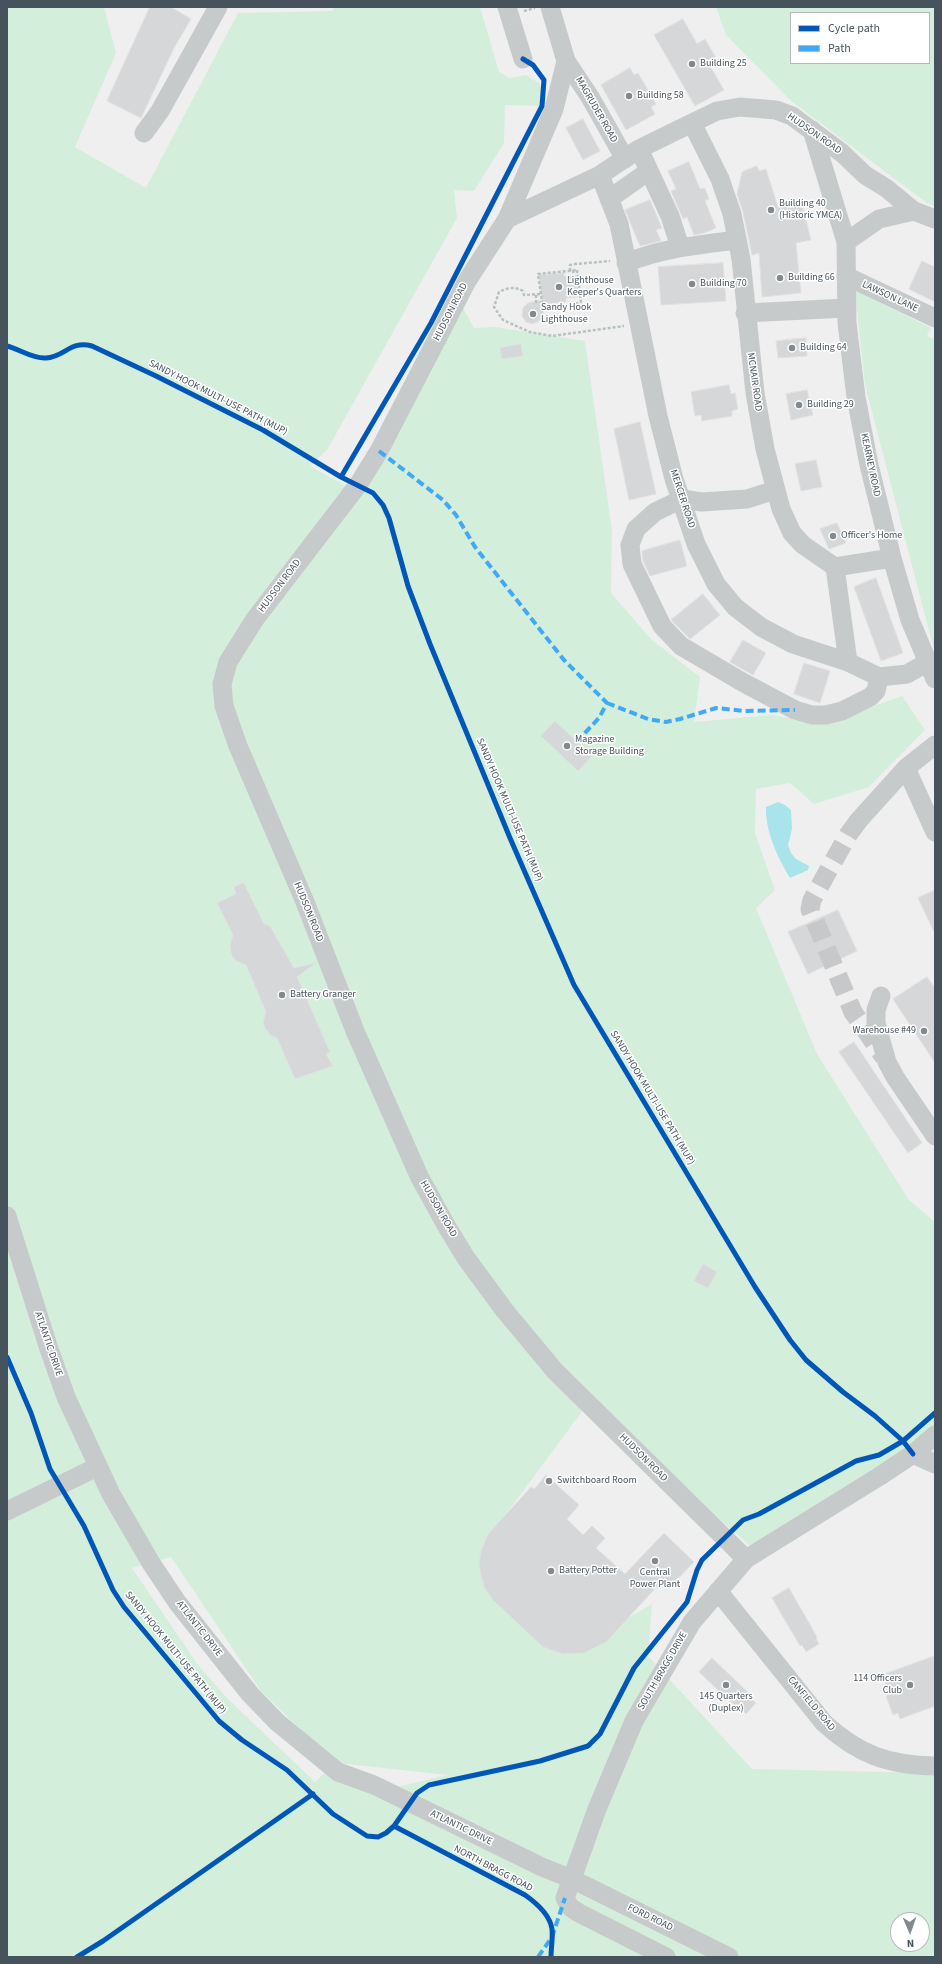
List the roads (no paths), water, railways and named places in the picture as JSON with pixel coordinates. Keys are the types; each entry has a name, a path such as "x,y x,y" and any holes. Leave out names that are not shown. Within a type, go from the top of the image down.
{"street":[{"path":"144,133 160,111 218,7"},
{"path":"507,7 523,59"},
{"path":"550,7 566,61"},
{"name":"MAGRUDER ROAD","path":"566,61 590,97 632,154 649,171 670,216 680,247"},
{"name":"HUDSON ROAD","path":"566,61 554,109 507,219 467,281 379,451 358,485 255,619 233,653 224,672 222,684 224,706 238,746 305,902 355,1031 419,1176 447,1227 466,1258 505,1311 555,1370 746,1559"},
{"name":"HUDSON ROAD","path":"507,219 600,175 632,154 692,123 717,111 730,108 762,108 776,110 792,116 842,153 865,175 886,188 914,211 935,219"},
{"name":"MCNAIR ROAD","path":"692,123 720,179 732,214 741,259 754,393 765,449 781,509 792,533 810,552 835,567"},
{"name":"KEARNEY ROAD","path":"812,130 846,242 847,308 856,397 869,465 892,558 910,620 935,680"},
{"path":"609,198 649,171"},
{"name":"MERCER ROAD","path":"600,175 619,224 638,324 658,416 696,544 716,584 735,607 761,627 793,644 848,662 880,677"},
{"path":"846,242 879,220 914,211"},
{"path":"626,261 648,254 680,247 737,240"},
{"name":"LAWSON LANE","path":"846,276 935,318"},
{"path":"746,313 847,308"},
{"path":"775,490 746,500 702,502 682,499 655,512 636,529 630,544 632,564 662,626 672,638 681,646 744,683 795,710 812,714 826,714 842,710 870,697 876,691 880,677 907,674 928,662"},
{"path":"848,662 835,567 892,558"},
{"path":"859,820 906,768 935,745"},
{"path":"906,768 935,832"},
{"path":"881,996 876,1010 876,1024 888,1062 895,1077 935,1136"},
{"name":"ATLANTIC DRIVE","path":"7,1216 48,1346 66,1397 110,1494 151,1563 178,1602 250,1694 277,1722 338,1772 374,1785 542,1867 572,1879"},
{"name":"SOUTH BRAGG DRIVE","path":"666,1957 610,1930 570,1907 565,1898 597,1809 634,1721 692,1622 746,1559 828,1510 913,1454 935,1435"},
{"path":"913,1454 935,1464"},
{"path":"7,1511 98,1466"},
{"name":"CANFIELD ROAD","path":"718,1591 824,1723 840,1737 860,1751 886,1760 904,1764 935,1766"},
{"name":"FORD ROAD","path":"572,1879 729,1957"}],"water":[{"path":"778,802 791,810 792,829 788,845 791,853 796,859 809,866 808,870 790,878 773,844 766,816 766,807"}],"tunnel":[{"path":"859,820 848,835 812,900 810,909 853,1012 884,1057"}],"place":[{"name":"Building 25","path":"692,64"},
{"name":"Building 58","path":"629,96"},
{"name":"Building 40 (Historic YMCA)","path":"771,210"},
{"name":"Building 66","path":"780,278"},
{"name":"Building 70","path":"692,284"},
{"name":"Lighthouse Keeper's Quarters","path":"559,287"},
{"name":"Sandy Hook Lighthouse","path":"533,314"},
{"name":"Building 64","path":"792,348"},
{"name":"Building 29","path":"799,405"},
{"name":"Officer's Home","path":"833,536"},
{"name":"Magazine Storage Building","path":"567,746"},
{"name":"Battery Granger","path":"282,995"},
{"name":"Warehouse #49","path":"924,1031"},
{"name":"Switchboard Room","path":"549,1481"},
{"name":"Central Power Plant","path":"655,1561"},
{"name":"Battery Potter","path":"551,1571"},
{"name":"145 Quarters (Duplex)","path":"726,1685"},
{"name":"114 Officers Club","path":"910,1685"}]}
